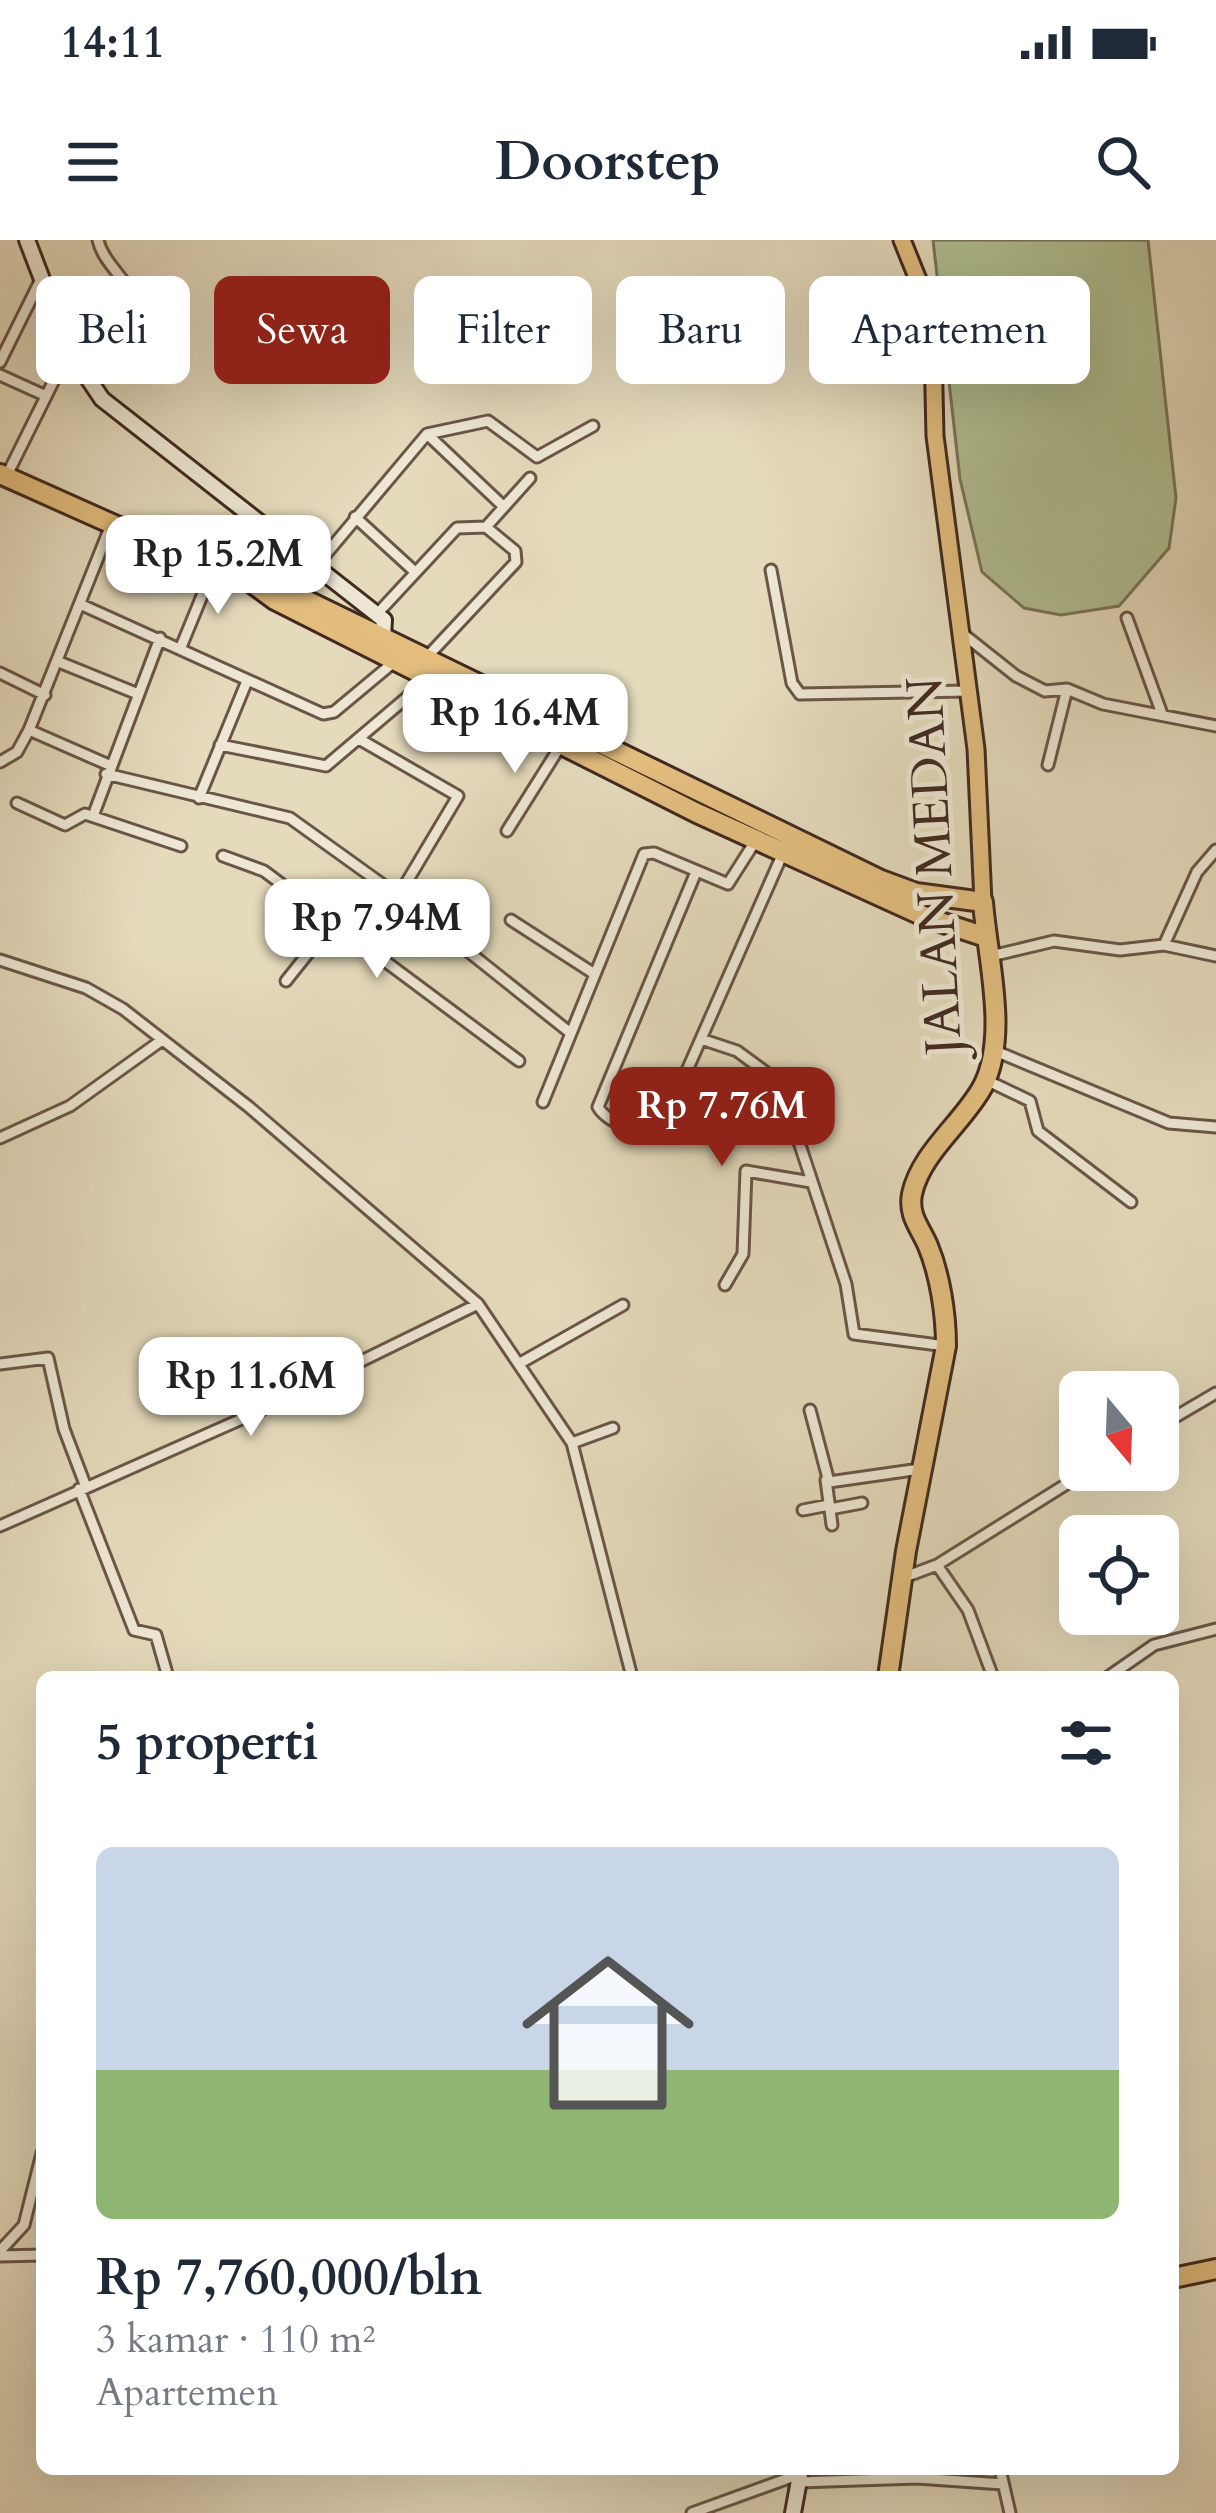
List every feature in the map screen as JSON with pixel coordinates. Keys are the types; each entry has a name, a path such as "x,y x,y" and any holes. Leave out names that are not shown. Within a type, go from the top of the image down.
{"highway":[{"path":"3,475 252,583 275,600 380,642 486,697 898,887 983,902"},
{"path":"380,642 397,659 429,667"},
{"path":"486,697 561,745 986,947"},
{"name":"JALAN MEDAN","path":"890,1671 920,1469 946,1346 944,1312 928,1246 914,1221 912,1197 929,1159 986,1080 993,1050 983,902"},
{"path":"1179,2277 1216,2269"}],"main road":[{"name":"JALAN MEDAN","path":"902,240 925,298 930,330 935,436 968,691 983,902"}],"street":[{"path":"27,240 40,276"},
{"path":"98,240 102,256 117,276"},
{"path":"0,362 36,289"},
{"path":"0,375 44,395"},
{"path":"3,475 50,384"},
{"path":"89,384 115,410 377,614 387,625 380,642"},
{"path":"316,566 428,434 488,421 536,458 593,426"},
{"path":"428,434 503,506"},
{"path":"377,614 451,531 486,527 530,478"},
{"path":"355,518 414,571"},
{"path":"0,762 15,754 29,730 111,525"},
{"path":"220,746 326,766 359,739 429,667 517,559 515,551 486,527"},
{"path":"181,647 214,569"},
{"path":"771,570 792,683 800,694 968,691"},
{"path":"82,605 329,714 397,659"},
{"path":"1127,619 1162,714"},
{"path":"962,633 1032,685 1067,689 1103,704 1216,726"},
{"path":"93,816 160,638"},
{"path":"59,662 137,694"},
{"path":"0,673 45,694"},
{"path":"199,798 247,681"},
{"path":"1048,765 1067,689"},
{"path":"29,730 108,770 199,798 286,816 400,897 568,1031"},
{"path":"359,739 458,796 368,947"},
{"path":"507,831 561,745"},
{"path":"17,803 66,825 82,814 181,845"},
{"path":"543,1102 568,1031 644,854 654,853 732,883 756,841"},
{"path":"1164,945 1196,872 1216,850"},
{"path":"696,872 599,1104 601,1114 645,1132 659,1130 783,853"},
{"path":"223,856 264,871 519,1061"},
{"path":"511,920 593,973"},
{"path":"286,981 333,922"},
{"path":"986,947 1054,941 1120,950 1164,945 1216,956"},
{"path":"0,960 86,988 162,1040 478,1304 522,1362 556,1426 572,1443 630,1671"},
{"path":"701,1039 737,1051 776,1079 769,1117 796,1136 846,1284 854,1334 946,1346"},
{"path":"0,1138 70,1106 162,1040"},
{"path":"993,1050 1169,1123 1216,1127"},
{"path":"986,1080 1030,1101 1038,1131 1131,1202"},
{"path":"725,1285 743,1254 746,1172 811,1182"},
{"path":"0,1526 255,1413 478,1304"},
{"path":"522,1362 623,1305"},
{"path":"0,1364 48,1358 64,1429 134,1630 157,1636 166,1671"},
{"path":"1179,1415 1216,1393"},
{"path":"810,1410 832,1525"},
{"path":"572,1443 613,1428"},
{"path":"826,1480 920,1469"},
{"path":"902,1578 937,1564 1059,1489"},
{"path":"803,1510 862,1503"},
{"path":"937,1564 968,1610 991,1671"},
{"path":"1117,1671 1154,1645 1216,1629"},
{"path":"0,2254 24,2225 36,2177"},
{"path":"0,2254 36,2255"},
{"path":"692,2513 800,2475 1003,2484"},
{"path":"793,2513 800,2475"},
{"path":"1001,2475 1010,2513"}],"green space":[{"path":"933,240 1148,240 1176,498 1169,548 1119,606 1061,615 1024,608 982,572 960,479 949,384 1090,384 1090,276 937,276"}]}
